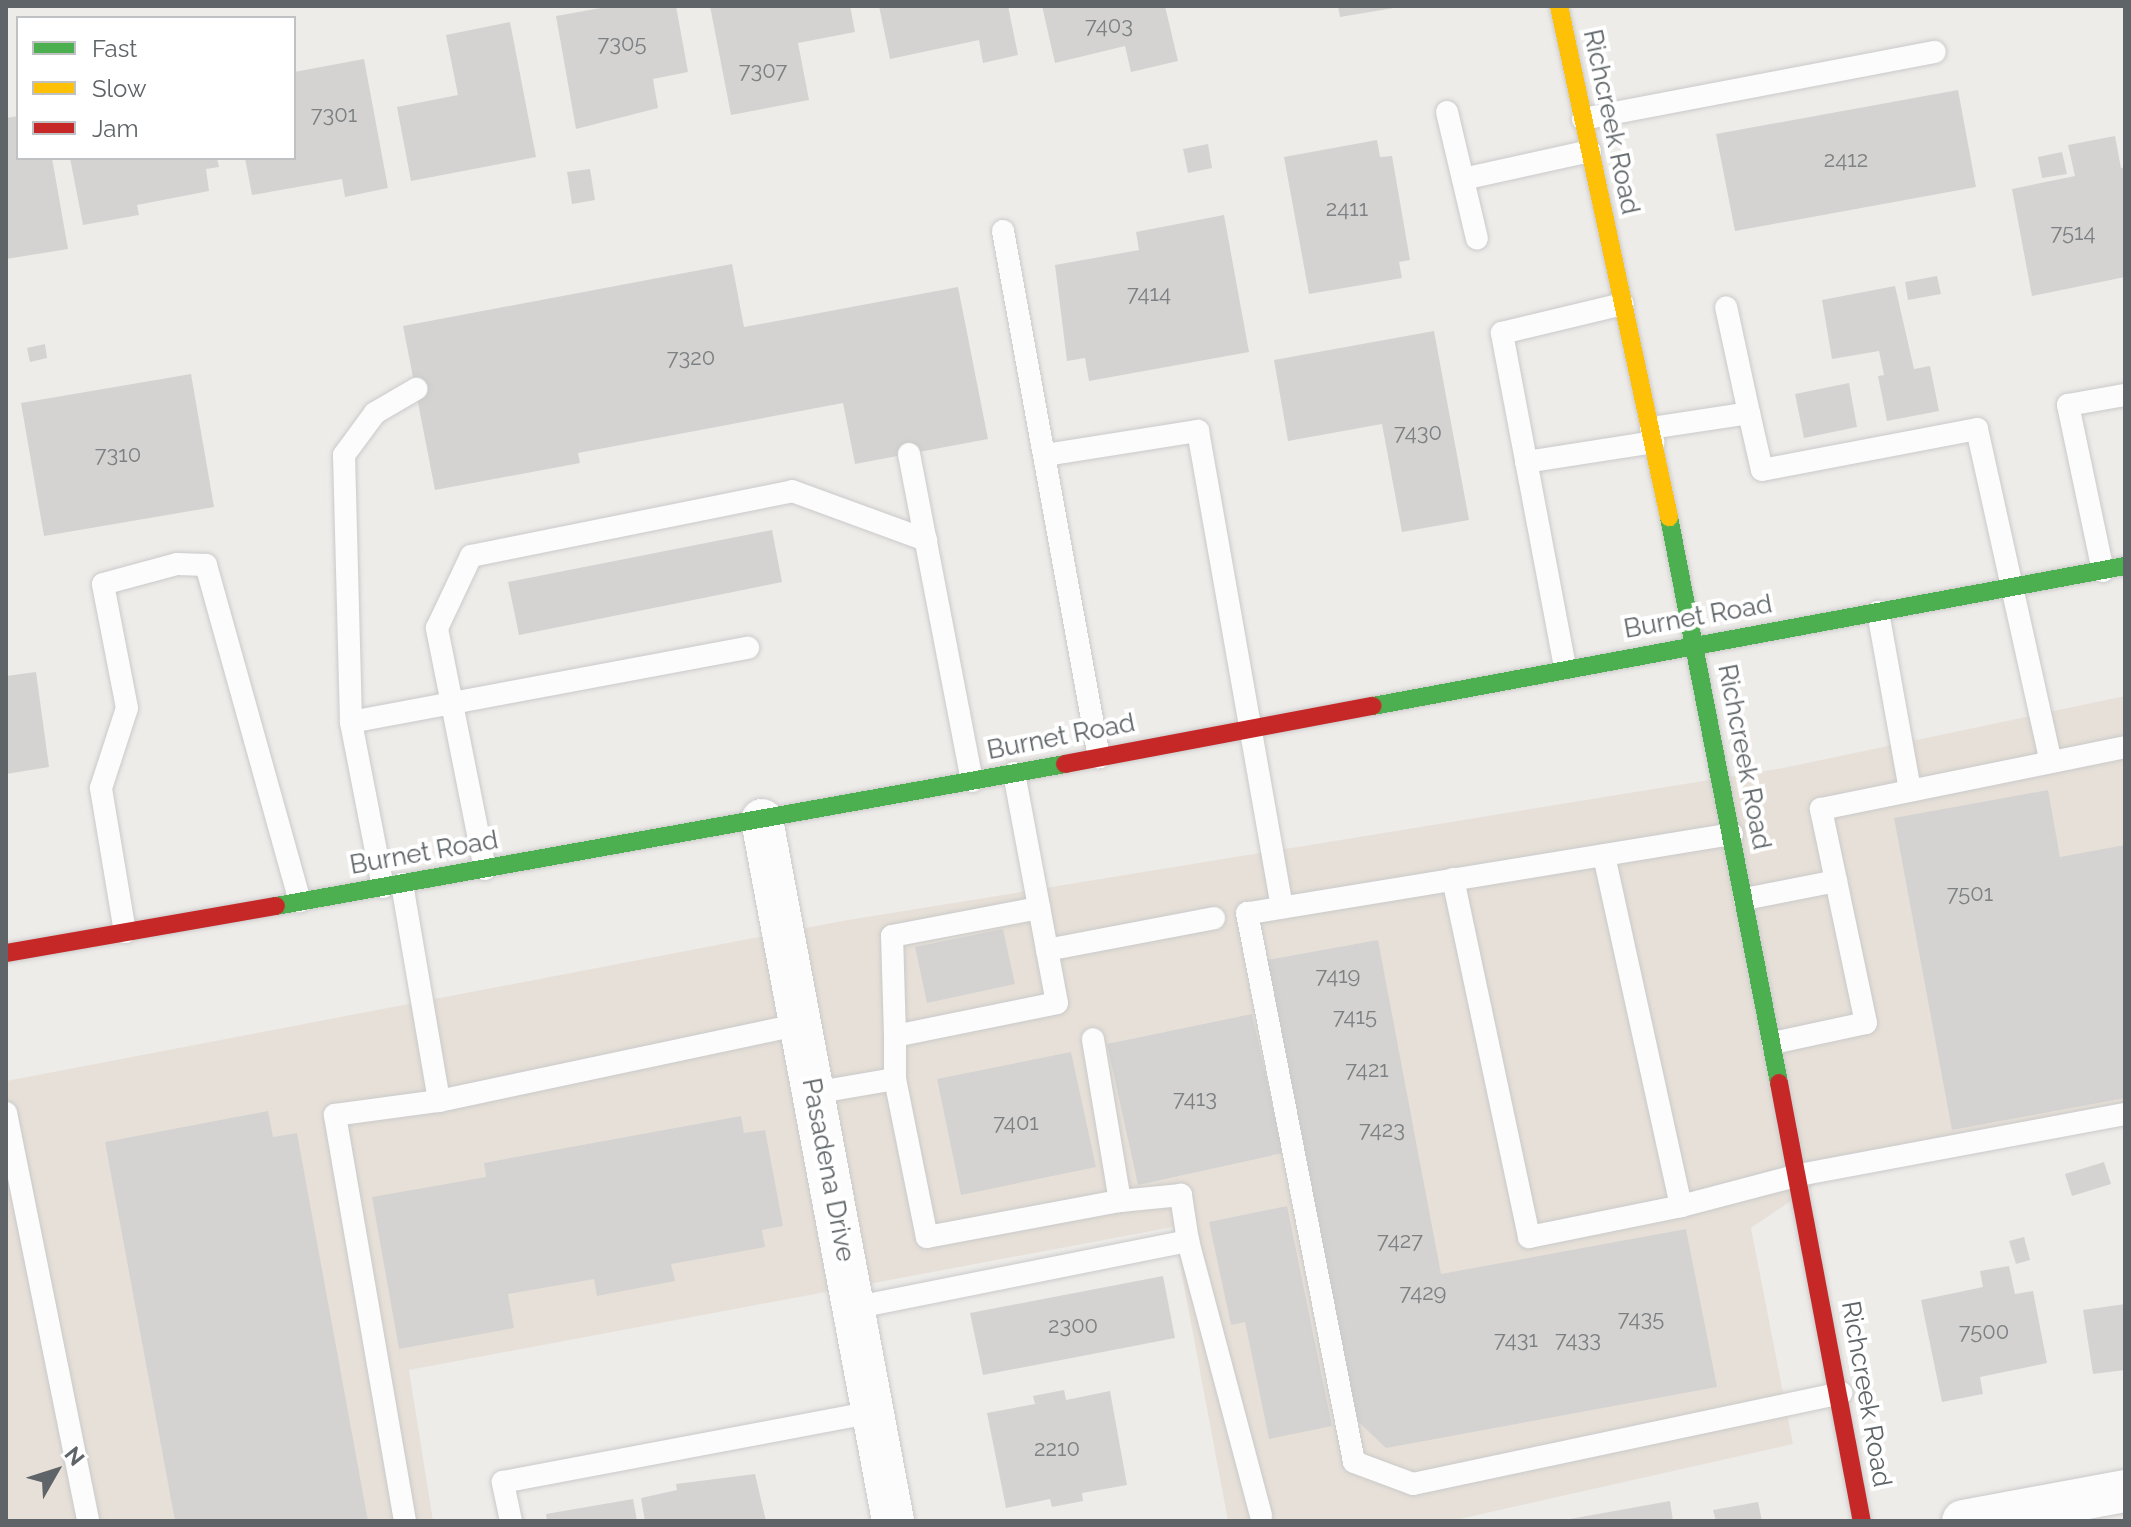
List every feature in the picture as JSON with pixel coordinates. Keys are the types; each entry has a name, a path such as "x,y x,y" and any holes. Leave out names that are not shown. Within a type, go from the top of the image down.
{"main road":[{"name":"Richcreek Road","path":"1559,6 1696,642 1841,1393 1862,1521"},
{"name":"Burnet Road","path":"6,953 762,820 1696,642 2114,569"}],"street":[{"name":"Pasadena Drive","path":"762,820 893,1521"},
{"path":"1963,1521 2125,1491"}],"lane":[{"path":"1583,119 1935,52"},
{"path":"1447,112 1477,239"},
{"path":"1463,179 1590,151"},
{"path":"1003,231 1099,757"},
{"path":"1565,667 1502,333 1623,304"},
{"path":"1726,307 1762,470 1977,429 2009,587 2051,762"},
{"path":"416,389 375,413 344,455 351,722 392,885 439,1101"},
{"path":"2114,569 2068,405 2125,395"},
{"path":"1526,462 1749,413"},
{"path":"1046,455 1198,431 1282,907"},
{"path":"909,454 972,781"},
{"path":"485,869 437,628 471,556 792,491 926,540"},
{"path":"125,932 101,788 127,708 103,584 177,564 206,565 300,901"},
{"path":"1878,612 1910,790"},
{"path":"351,722 450,700 748,648"},
{"path":"1773,1043 1866,1023 1821,809 2125,747"},
{"path":"895,1036 1057,1003 1014,773"},
{"path":"1732,834 1247,913 1354,1462 1413,1484 1841,1393"},
{"path":"1604,855 1681,1206"},
{"path":"1453,879 1529,1237 1681,1206 1799,1175 2125,1114"},
{"path":"1745,899 1836,881"},
{"path":"1039,908 892,936 895,1079 927,1237 1120,1201 1181,1195 1188,1241 1261,1515"},
{"path":"1047,950 1214,918"},
{"path":"405,1521 335,1115 439,1101 800,1024"},
{"path":"1093,1039 1120,1201"},
{"path":"813,1093 895,1079"},
{"path":"6,1113 88,1521"},
{"path":"853,1308 1188,1241"},
{"path":"511,1521 503,1482 872,1412"}],"shaded area":[{"path":"2125,696 2125,1106 1857,1156 1751,1228 1793,1444 1451,1521 1228,1521 1173,1227 409,1370 433,1521 6,1521 6,1081 842,921 1783,768"}],"building":[{"path":"612,6 676,6 688,72 653,79 658,108 576,129 556,16"},
{"path":"710,6 850,6 855,32 798,43 809,100 731,115"},
{"path":"879,6 1008,6 1018,55 983,63 979,40 890,59"},
{"path":"1042,6 1165,6 1178,61 1131,72 1125,46 1055,63"},
{"path":"1338,6 1394,6 1394,8 1340,17"},
{"path":"510,22 536,157 411,181 397,107 458,95 446,35"},
{"path":"364,59 388,188 345,197 342,179 252,195 245,160 296,160 296,72"},
{"path":"1958,90 1976,187 1735,231 1716,134"},
{"path":"16,116 16,160 52,160 68,249 6,259 6,118"},
{"path":"2115,136 2121,168 2125,167 2125,277 2032,296 2012,189 2075,176 2068,145"},
{"path":"1377,140 1380,157 1392,156 1410,260 1399,262 1402,278 1309,294 1284,157"},
{"path":"1208,144 1212,168 1188,173 1183,149"},
{"path":"2062,152 2067,174 2042,178 2038,157"},
{"path":"70,160 217,160 219,167 206,169 209,191 137,205 139,215 83,225"},
{"path":"590,169 595,200 572,204 567,172"},
{"path":"1224,215 1249,352 1089,381 1085,358 1067,361 1055,265 1139,250 1136,232"},
{"path":"732,264 744,327 958,287 988,439 855,464 843,403 578,453 580,463 435,490 403,326"},
{"path":"1937,276 1941,294 1908,300 1905,282"},
{"path":"1895,286 1914,369 1930,366 1939,411 1887,421 1878,376 1884,375 1879,351 1832,359 1822,300"},
{"path":"1434,331 1469,520 1402,532 1382,424 1288,441 1274,360"},
{"path":"45,344 47,358 30,362 27,348"},
{"path":"191,374 214,507 44,536 21,403"},
{"path":"1849,383 1857,427 1804,438 1795,394"},
{"path":"772,530 782,582 519,635 508,582"},
{"path":"36,672 49,767 6,774 6,676"},
{"path":"2048,790 2060,857 2125,845 2125,1098 1952,1130 1894,818"},
{"path":"1003,929 1015,984 927,1003 915,947"},
{"path":"1378,940 1441,1274 1686,1229 1717,1387 1386,1448 1346,1410 1261,961"},
{"path":"1252,1014 1283,1153 1138,1185 1107,1044"},
{"path":"1071,1052 1096,1167 961,1195 937,1079"},
{"path":"268,1111 273,1137 297,1133 368,1521 175,1521 105,1142"},
{"path":"741,1116 744,1133 765,1130 783,1226 762,1230 765,1247 671,1264 675,1281 597,1296 594,1279 508,1294 514,1328 399,1349 372,1197 486,1177 484,1163"},
{"path":"2104,1162 2111,1184 2072,1196 2065,1174"},
{"path":"1287,1206 1332,1426 1269,1439 1245,1322 1231,1325 1209,1222"},
{"path":"2024,1237 2030,1260 2016,1264 2009,1241"},
{"path":"2009,1266 2015,1294 2033,1291 2047,1363 1980,1377 1983,1394 1942,1402 1921,1300 1983,1287 1980,1271"},
{"path":"1163,1276 1175,1338 983,1375 970,1313"},
{"path":"2125,1304 2125,1370 2093,1374 2083,1310"},
{"path":"1064,1390 1066,1400 1110,1391 1127,1485 1082,1493 1083,1501 1052,1507 1050,1499 1006,1508 987,1413 1035,1404 1033,1396"},
{"path":"755,1474 766,1521 645,1521 641,1498 677,1490 676,1484"},
{"path":"633,1499 637,1521 547,1521 546,1514"},
{"path":"1670,1501 1673,1521 1570,1521 1570,1519"},
{"path":"1758,1502 1762,1521 1716,1521 1713,1510"}],"traffic: fast":[{"path":"1669,517 1779,1083"},
{"path":"1373,706 2125,566"},
{"path":"276,906 1065,764"}],"traffic: slow":[{"path":"1559,6 1669,517"}],"traffic: jam":[{"path":"1065,764 1373,706"},
{"path":"6,953 276,906"},
{"path":"1779,1083 1862,1521"}]}
